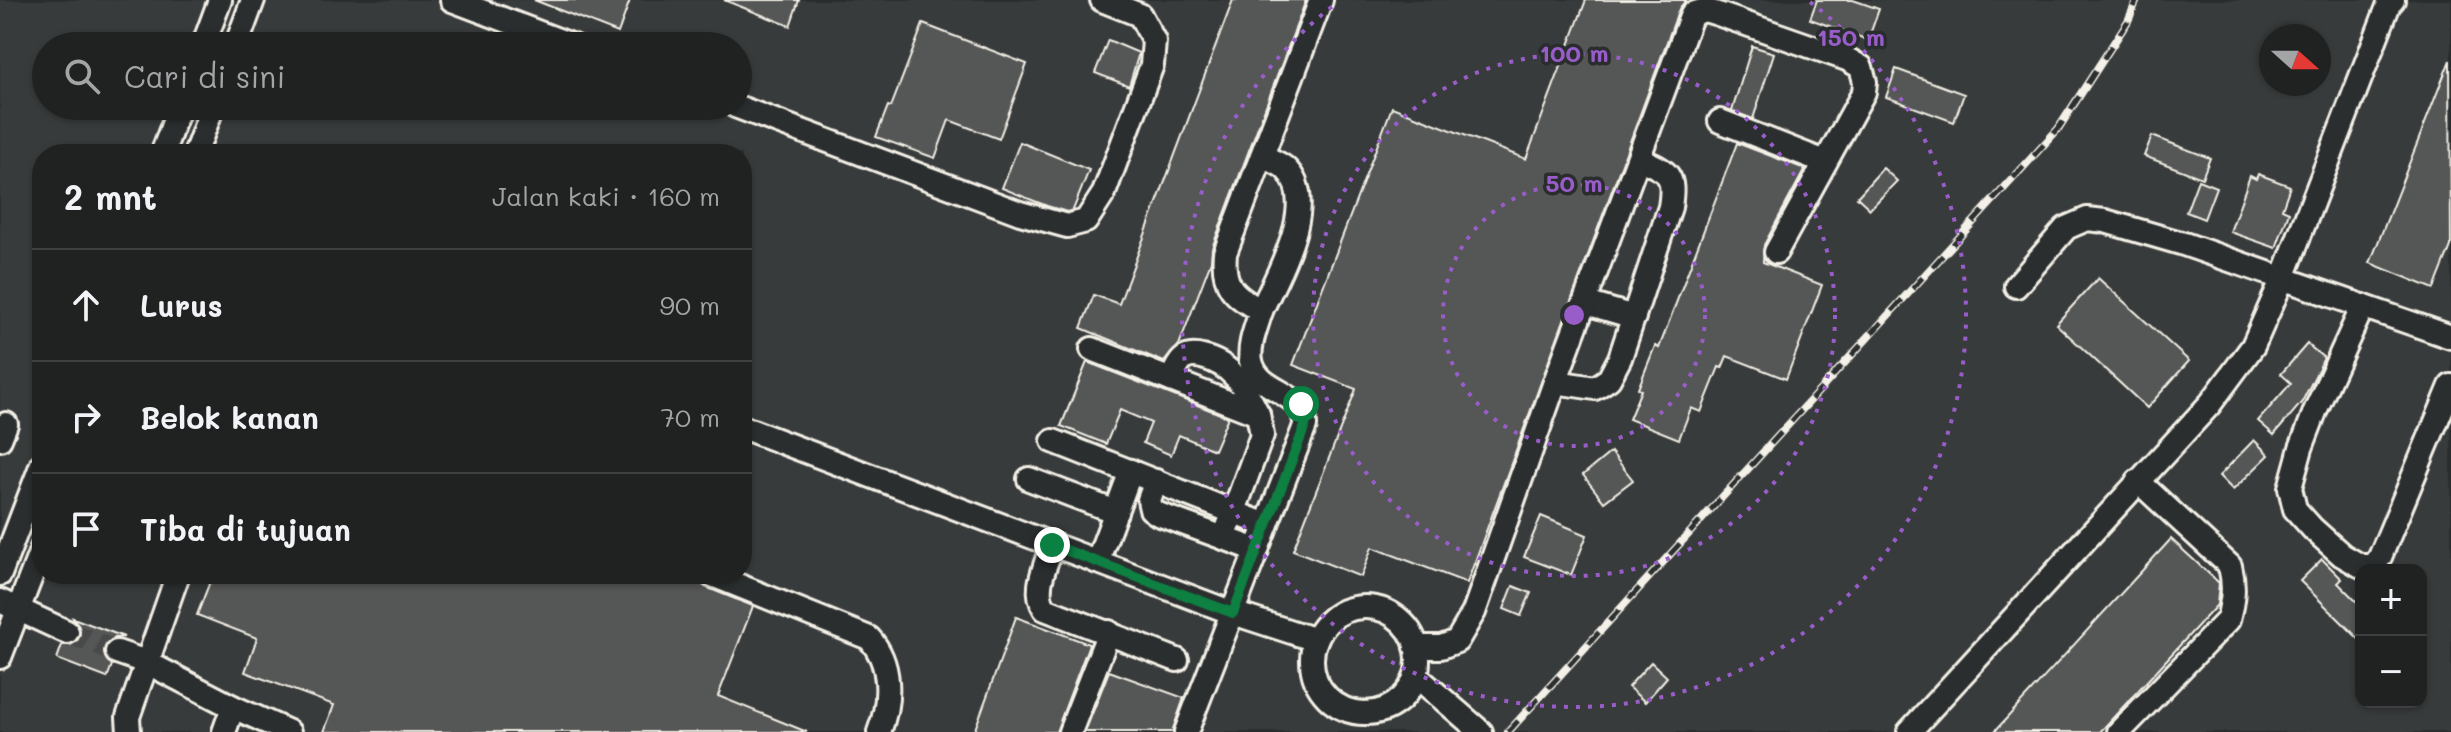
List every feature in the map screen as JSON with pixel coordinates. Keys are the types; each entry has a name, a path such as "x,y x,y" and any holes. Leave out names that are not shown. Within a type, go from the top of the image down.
{"lane":[{"path":"208,32 220,0"},
{"path":"241,32 253,0"},
{"path":"452,0 537,32"},
{"path":"752,112 1020,213 1067,226 1086,221 1104,193 1152,65 1154,41 1140,15 1102,0"},
{"path":"1261,311 1241,299 1226,282 1223,271 1225,253 1321,0"},
{"path":"1909,732 2210,404 2253,346 2393,0"},
{"path":"1416,647 1441,647 1457,641 1474,612 1555,382 1692,14 1705,10 1847,59 1861,67 1864,92 1776,252"},
{"path":"166,144 175,120"},
{"path":"199,144 208,120"},
{"path":"1720,121 1825,162"},
{"path":"1186,732 1301,438 1305,415 1301,404 1259,376 1251,361 1253,338 1261,311 1298,222 1300,204 1293,179 1284,167 1262,156"},
{"path":"1555,382 1595,388 1609,379 1620,358 1670,207 1673,186 1665,170 1640,159"},
{"path":"2016,286 2066,228 2087,219 2150,233 2451,337"},
{"path":"1586,303 1634,317"},
{"path":"2363,306 2316,409 2290,488 2295,509 2304,519 2342,555 2361,566 2374,566 2380,557 2451,386"},
{"path":"1092,349 1258,414"},
{"path":"1171,380 1185,355 1221,363 1242,382 1258,414 1262,435 1224,538"},
{"path":"752,431 1233,613 1316,640"},
{"path":"1053,441 1266,525"},
{"path":"1097,562 1131,471"},
{"path":"1029,479 1116,512"},
{"path":"1156,481 1149,500 1151,509 1257,550"},
{"path":"2119,732 2228,620 2234,599 2230,566 2138,481"},
{"path":"0,574 8,525 32,482"},
{"path":"1052,545 1038,600 1045,609 1177,660"},
{"path":"0,657 9,605 32,565"},
{"path":"129,732 128,717 174,584"},
{"path":"735,584 869,638 880,650 888,683 879,732"},
{"path":"9,605 67,632"},
{"path":"1369,607 1385,611 1399,619 1410,631 1416,647 1416,676 1407,693 1384,710 1367,714 1349,711 1333,704 1321,691 1314,675 1312,657 1316,640 1337,615 1352,608 1369,607"},
{"path":"1070,732 1109,632"},
{"path":"117,652 146,662 289,732"},
{"path":"1416,676 1481,732"},
{"path":"224,732 233,707"},
{"path":"1375,732 1384,710"}],"shaded area":[{"path":"0,0 2451,0 2451,732 0,732"}],"building":[{"path":"534,0 630,0 618,32"},
{"path":"724,0 799,0 790,26"},
{"path":"1233,0 1306,0 1212,248 1211,261 1179,345 1164,362 1081,328 1094,295 1119,304"},
{"path":"1586,0 1686,0 1679,9 1467,583 1372,547 1361,577 1293,550 1356,389 1293,365 1392,107 1526,159"},
{"path":"1817,0 1853,0 1879,9 1868,40 1810,19"},
{"path":"923,24 1027,64 999,139 949,120 935,158 876,137"},
{"path":"1108,40 1139,53 1129,86 1095,73"},
{"path":"1752,46 1774,53 1753,119 1732,111"},
{"path":"2450,60 2451,246 2434,289 2370,263"},
{"path":"1896,69 1964,94 1954,122 1886,97"},
{"path":"2152,136 2210,158 2202,178 2144,156"},
{"path":"1020,142 1089,170 1073,210 1067,212 1047,206 1002,188"},
{"path":"1737,143 1805,169 1764,245 1763,262 1822,285 1786,379 1727,356 1722,368 1719,367 1701,412 1691,408 1679,439 1629,419 1641,390 1638,389 1655,346 1659,348"},
{"path":"1883,168 1897,181 1870,209 1857,197"},
{"path":"2258,174 2290,186 2282,209 2289,212 2276,248 2230,232 2250,176 2256,179"},
{"path":"2198,180 2216,187 2204,219 2186,212"},
{"path":"2098,278 2189,361 2147,408 2056,324"},
{"path":"2307,344 2324,358 2302,402 2274,435 2258,421 2291,383 2281,374"},
{"path":"1087,362 1228,417 1214,450 1179,435 1171,455 1143,443 1151,423 1120,410 1106,444 1061,426"},
{"path":"2254,440 2269,455 2233,490 2219,476"},
{"path":"1611,452 1633,480 1604,502 1583,475"},
{"path":"1541,516 1587,535 1571,575 1524,557"},
{"path":"2171,539 2219,583 2217,605 2100,732 1994,732"},
{"path":"2322,559 2342,579 2338,583 2355,600 2355,635 2300,581"},
{"path":"209,584 702,584 753,606 718,696 807,732 324,732 334,705 245,672 257,638 197,615"},
{"path":"1513,586 1531,593 1521,616 1504,609"},
{"path":"1016,617 1089,644 1056,732 974,732"},
{"path":"73,618 124,637 114,638 104,647 104,655 112,665 107,678 57,659 62,645 74,644 80,637 81,630"},
{"path":"1651,662 1667,677 1645,702 1628,687"},
{"path":"1109,671 1184,698 1172,732 1085,732"}],"tunnel":[{"path":"67,632 117,652"}],"railway":[{"path":"1508,732 2058,129 2128,21 2137,0"}],"route":[{"path":"1052,545 1233,613 1305,426 1301,404"}]}
